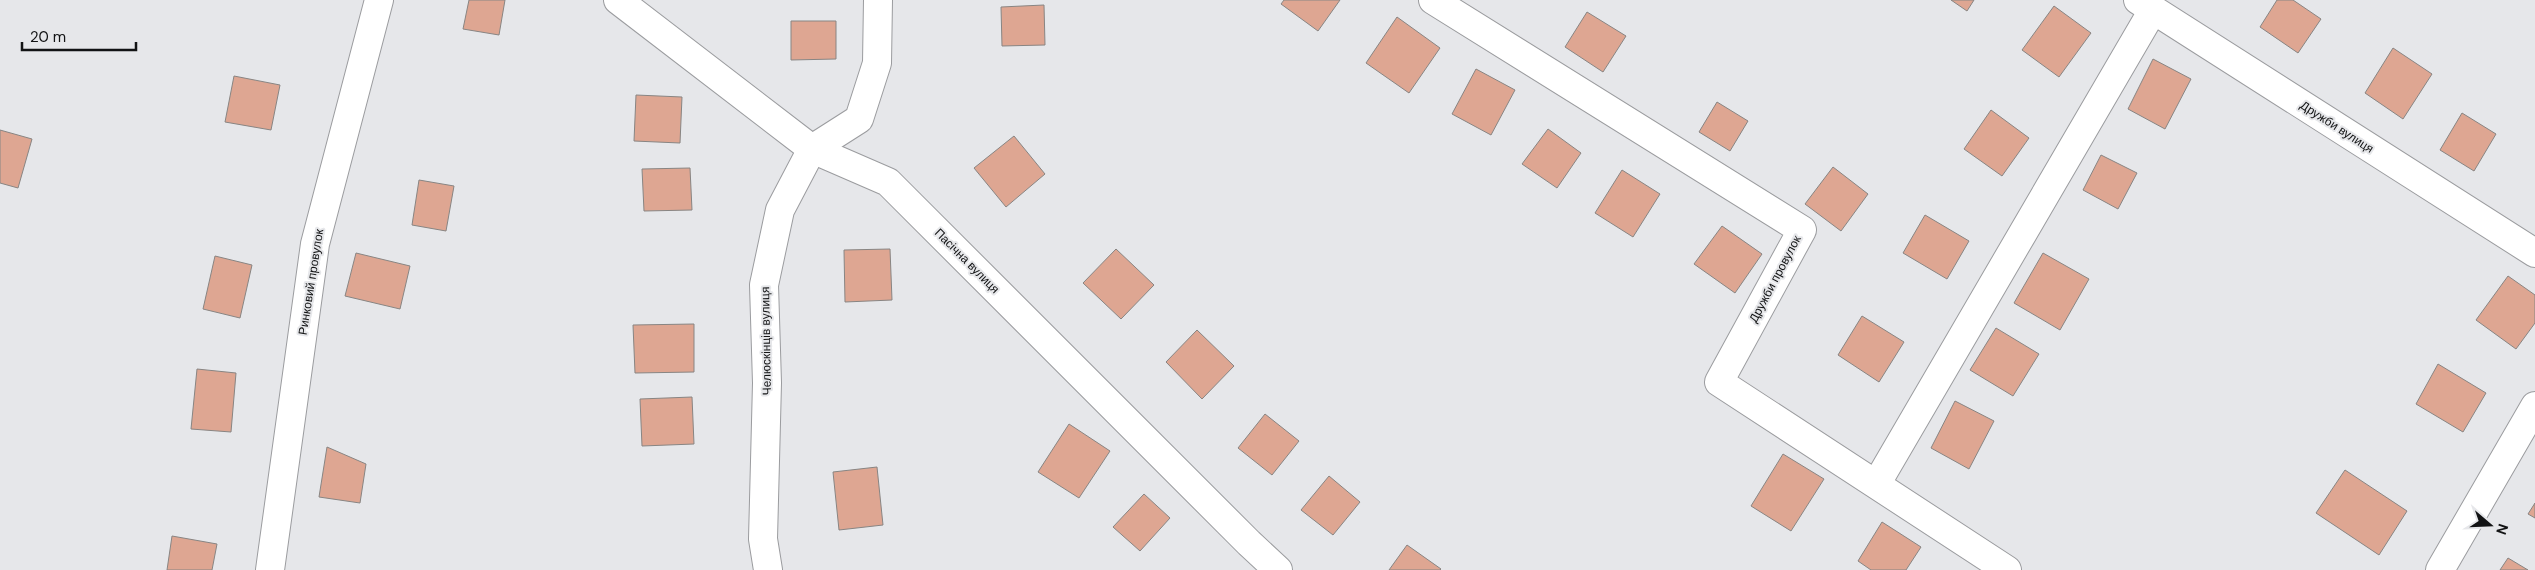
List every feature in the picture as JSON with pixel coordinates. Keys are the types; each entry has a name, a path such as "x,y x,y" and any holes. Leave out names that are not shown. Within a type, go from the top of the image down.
{"street":[{"name":"Ринковий провулок","path":"270,570 315,244 379,0"},
{"name":"Пасічна вулиця","path":"618,0 812,149 888,182 1249,544 1278,570"},
{"name":"Челюскінців вулиця","path":"768,570 764,539 766,383 764,285 780,210 812,149 859,119 877,63 878,0"},
{"name":"Дружби провулок","path":"1433,0 1802,230 1719,382 1877,483 2007,570"},
{"path":"1877,483 2146,5"},
{"name":"Дружби вулиця","path":"2146,5 2535,253"},
{"path":"2440,570 2533,412"}],"building":[{"path":"469,0 505,0 499,35 463,29"},
{"path":"1284,0 1340,0 1318,31 1281,4"},
{"path":"1951,0 1974,0 1967,11"},
{"path":"2277,0 2293,0 2321,19 2298,53 2260,27"},
{"path":"1044,5 1045,45 1002,46 1001,7"},
{"path":"2054,6 2091,33 2059,77 2022,50"},
{"path":"1587,12 1626,36 1603,72 1565,47"},
{"path":"1397,17 1440,48 1409,93 1366,63"},
{"path":"791,21 836,21 836,59 791,60"},
{"path":"2393,48 2432,74 2403,119 2365,93"},
{"path":"2153,59 2191,79 2165,129 2128,109"},
{"path":"1476,69 1515,90 1491,135 1452,114"},
{"path":"234,76 280,85 271,130 225,122"},
{"path":"636,95 682,97 680,143 634,141"},
{"path":"1717,102 1748,121 1730,151 1699,132"},
{"path":"1991,110 2029,138 2002,176 1964,149"},
{"path":"2462,113 2496,134 2474,171 2440,150"},
{"path":"1548,129 1581,153 1557,188 1522,164"},
{"path":"0,130 32,139 18,188 0,183"},
{"path":"1014,136 1045,174 1006,207 974,168"},
{"path":"2101,155 2137,173 2118,209 2083,190"},
{"path":"1833,167 1868,194 1841,231 1805,204"},
{"path":"690,168 692,210 644,211 642,169"},
{"path":"1622,170 1660,194 1633,237 1595,213"},
{"path":"419,180 454,186 446,231 412,225"},
{"path":"1925,215 1969,241 1947,279 1903,253"},
{"path":"1722,226 1762,254 1735,293 1694,264"},
{"path":"890,249 892,300 845,302 844,250"},
{"path":"1116,249 1154,285 1121,319 1083,283"},
{"path":"356,253 410,266 400,309 345,296"},
{"path":"2043,253 2089,279 2060,330 2014,303"},
{"path":"215,256 252,265 240,318 203,309"},
{"path":"2508,276 2535,295 2535,323 2516,349 2476,320"},
{"path":"1862,316 1904,342 1879,382 1838,355"},
{"path":"694,324 694,372 635,373 633,325"},
{"path":"1996,328 2039,354 2013,396 1970,370"},
{"path":"1197,330 1234,366 1202,399 1166,362"},
{"path":"2438,364 2486,393 2463,432 2416,404"},
{"path":"197,369 236,373 231,432 191,429"},
{"path":"692,397 694,444 642,446 640,399"},
{"path":"1955,401 1994,421 1969,469 1931,448"},
{"path":"1265,414 1299,441 1272,475 1238,448"},
{"path":"1069,424 1110,451 1079,498 1038,472"},
{"path":"327,447 366,464 360,503 319,497"},
{"path":"1783,454 1824,479 1791,531 1751,506"},
{"path":"877,467 883,525 839,530 833,472"},
{"path":"2345,470 2407,511 2379,555 2316,513"},
{"path":"1329,476 1360,502 1333,535 1301,510"},
{"path":"1144,494 1170,518 1140,551 1113,527"},
{"path":"2535,503 2535,518 2528,514"},
{"path":"1882,522 1921,547 1906,570 1871,570 1858,561"},
{"path":"172,536 217,544 212,570 167,570"},
{"path":"1407,545 1441,569 1389,570"},
{"path":"2508,558 2528,570 2500,570"}]}
